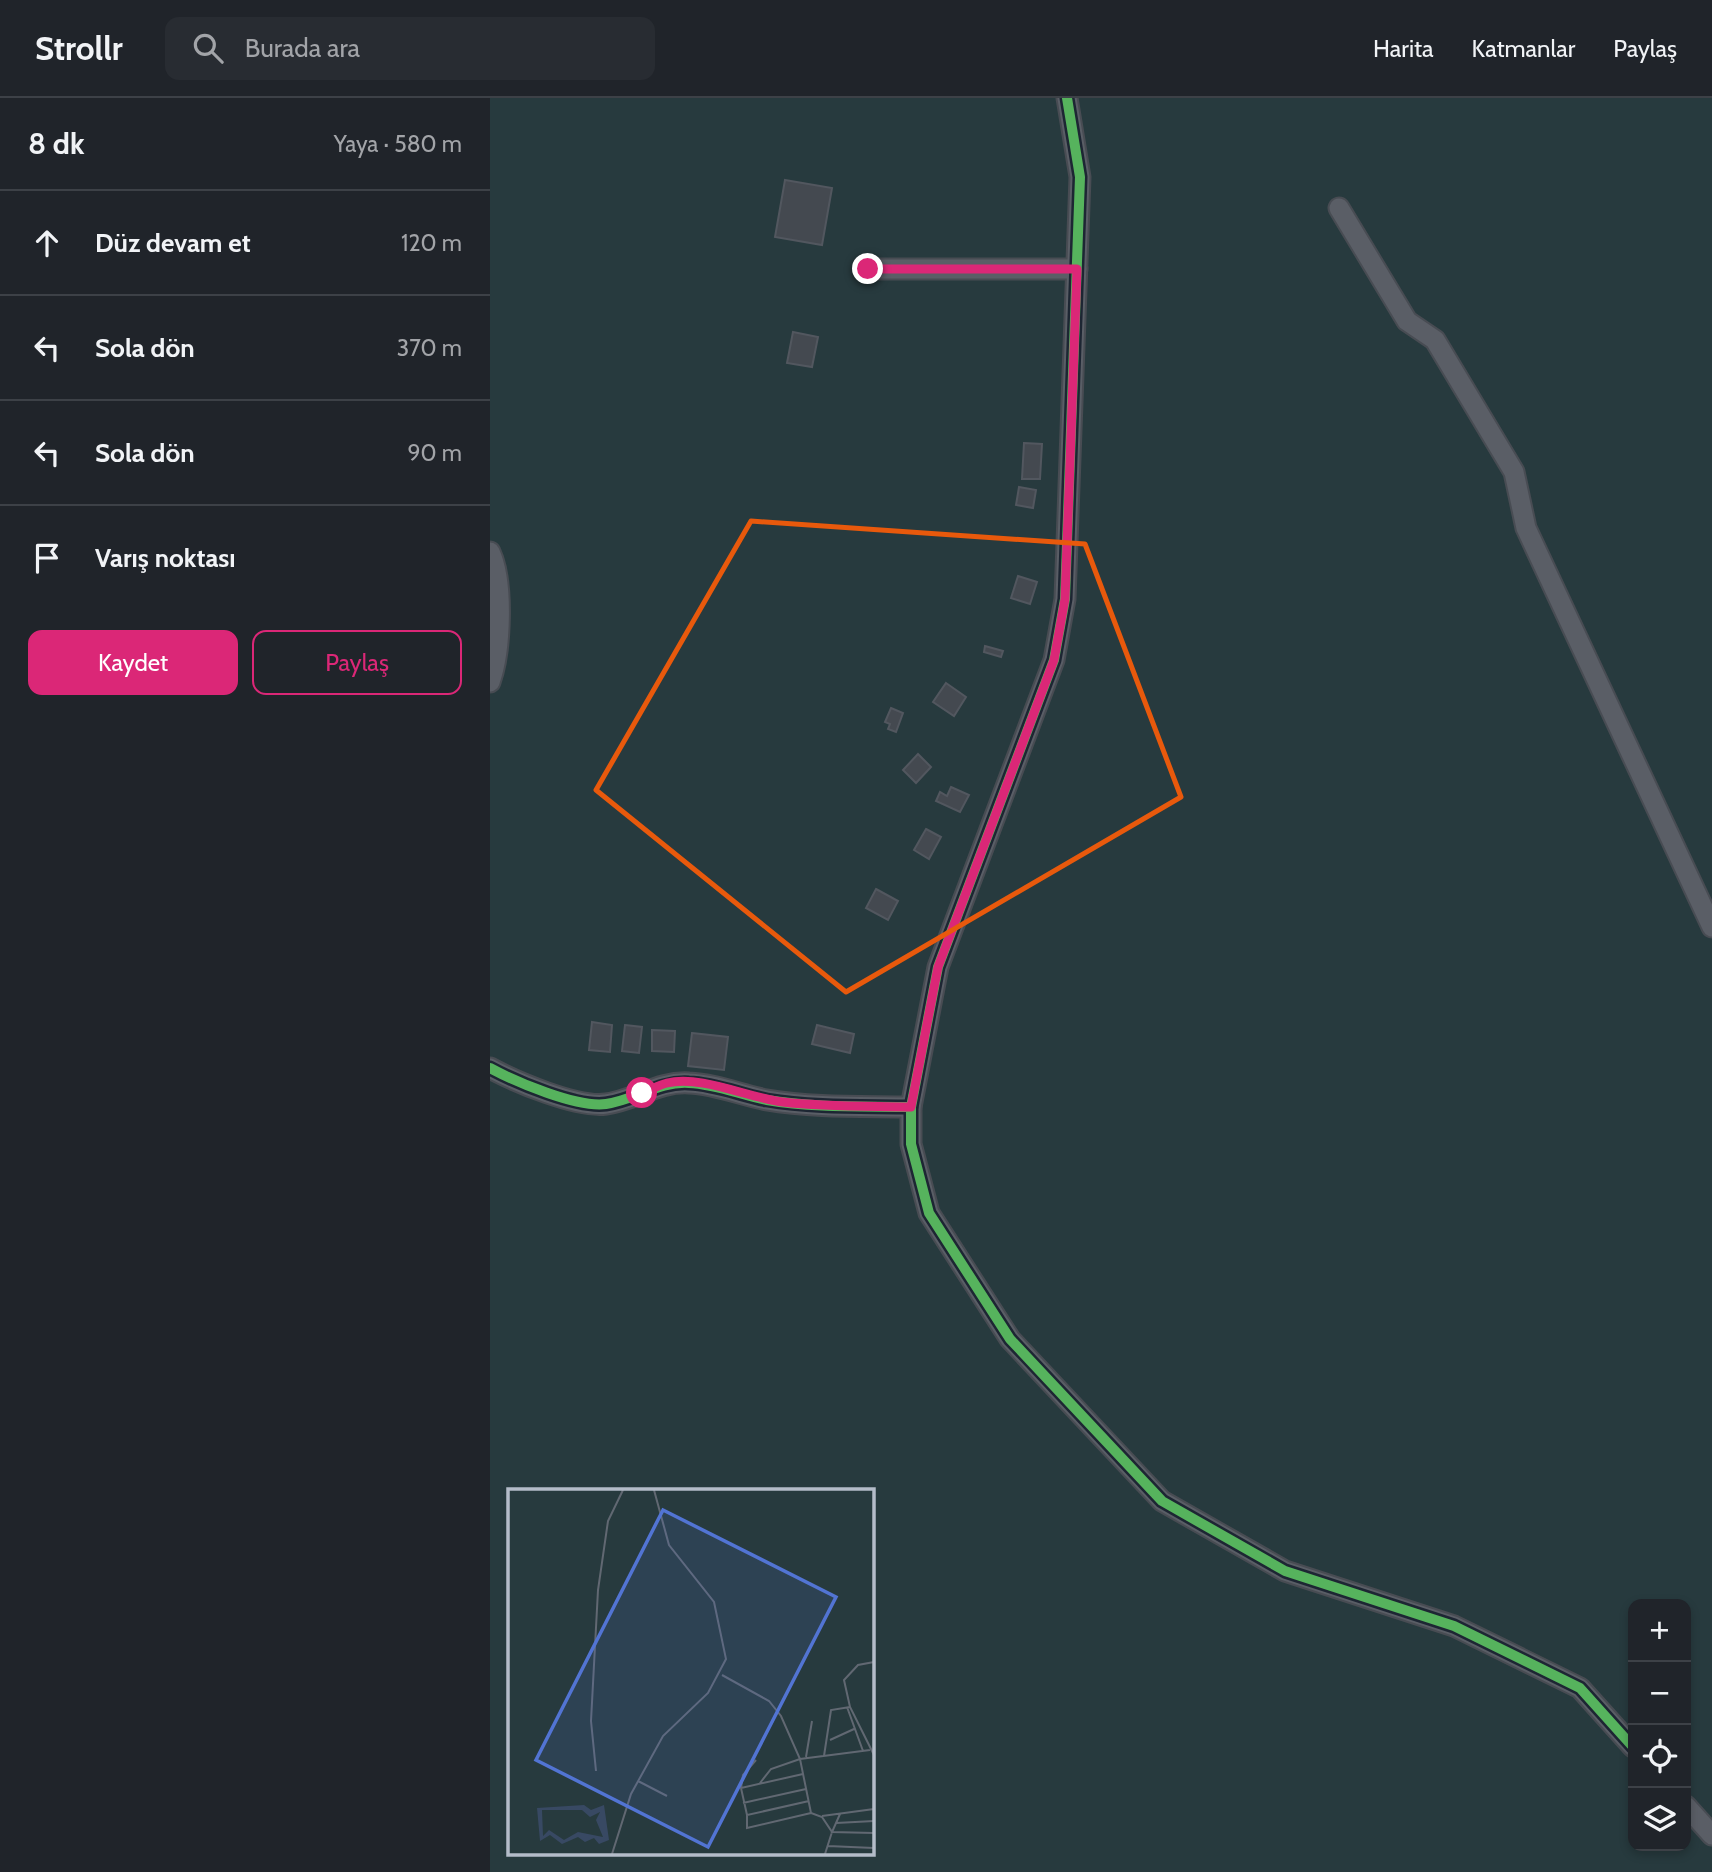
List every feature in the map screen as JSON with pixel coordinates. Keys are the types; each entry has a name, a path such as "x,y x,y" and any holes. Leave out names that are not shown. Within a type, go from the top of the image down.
{"street":[{"path":"1067,98 1080,177 1065,599 1054,660 938,967 911,1107 911,1144 929,1213 1010,1339 1161,1501 1285,1571 1454,1626 1580,1688 1628,1741"},
{"path":"1339,208 1407,321 1435,340 1514,472 1526,527 1712,927"},
{"path":"868,269 1077,269"},
{"path":"490,552 500,608 494,669 490,682"},
{"path":"490,1068 567,1100 606,1104 668,1083 691,1083 740,1092 765,1100 808,1105 911,1107"},
{"path":"1691,1812 1712,1835"}],"highlighted area":[{"path":"751,521 1085,544 1181,797 846,992 596,790"}],"green space":[{"path":"490,98 1712,98 1712,1872 490,1872"}],"building":[{"path":"785,180 832,188 822,245 775,237"},
{"path":"793,332 818,337 812,367 787,363"},
{"path":"1024,443 1042,444 1040,479 1022,479"},
{"path":"1019,487 1036,490 1033,508 1016,505"},
{"path":"1018,576 1037,582 1030,604 1011,598"},
{"path":"985,646 1003,651 1001,657 984,652"},
{"path":"946,683 966,697 954,716 933,702"},
{"path":"891,708 903,713 896,732 888,729 890,724 885,722"},
{"path":"918,754 931,767 916,783 903,770"},
{"path":"951,787 969,795 960,812 936,801 940,792 947,796"},
{"path":"926,829 941,837 929,859 914,850"},
{"path":"876,889 898,901 888,920 866,908"},
{"path":"592,1022 612,1025 610,1052 589,1050"},
{"path":"625,1025 642,1027 639,1053 622,1051"},
{"path":"817,1025 854,1034 850,1053 812,1044"},
{"path":"652,1030 675,1031 674,1052 652,1051"},
{"path":"692,1033 728,1037 724,1070 688,1066"}],"cycle path":[{"path":"1067,98 1080,177 1065,599 1054,660 938,967 911,1107 911,1144 929,1213 1010,1339 1162,1501 1285,1571 1454,1626 1580,1688 1628,1741"},
{"path":"490,1068 547,1093 594,1104 617,1102 667,1085 689,1083 709,1085 785,1103 911,1107"}],"route":[{"path":"642,1093 668,1083 691,1083 740,1092 765,1100 808,1105 911,1107 938,967 1054,660 1065,599 1077,269 868,269"}]}
